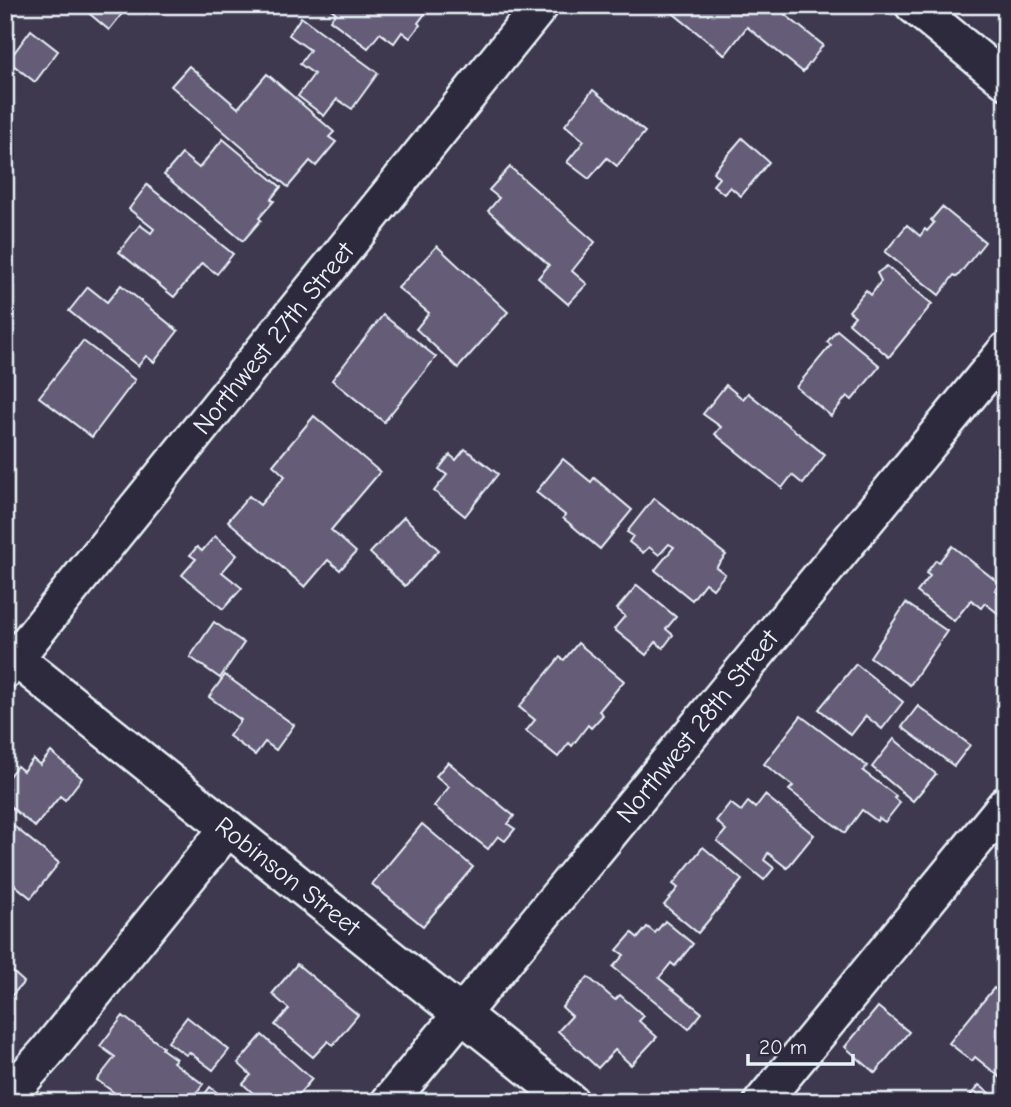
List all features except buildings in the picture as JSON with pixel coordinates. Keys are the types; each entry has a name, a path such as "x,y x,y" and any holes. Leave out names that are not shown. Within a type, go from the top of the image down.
{"street":[{"name":"Northwest 27th Street","path":"9,660 541,5"},
{"path":"913,5 1006,81"},
{"name":"Northwest 28th Street","path":"389,1102 1006,350"},
{"name":"Robinson Street","path":"9,660 228,828 571,1102"},
{"path":"762,1102 1006,804"},
{"path":"5,1098 46,1053 228,828"}]}
